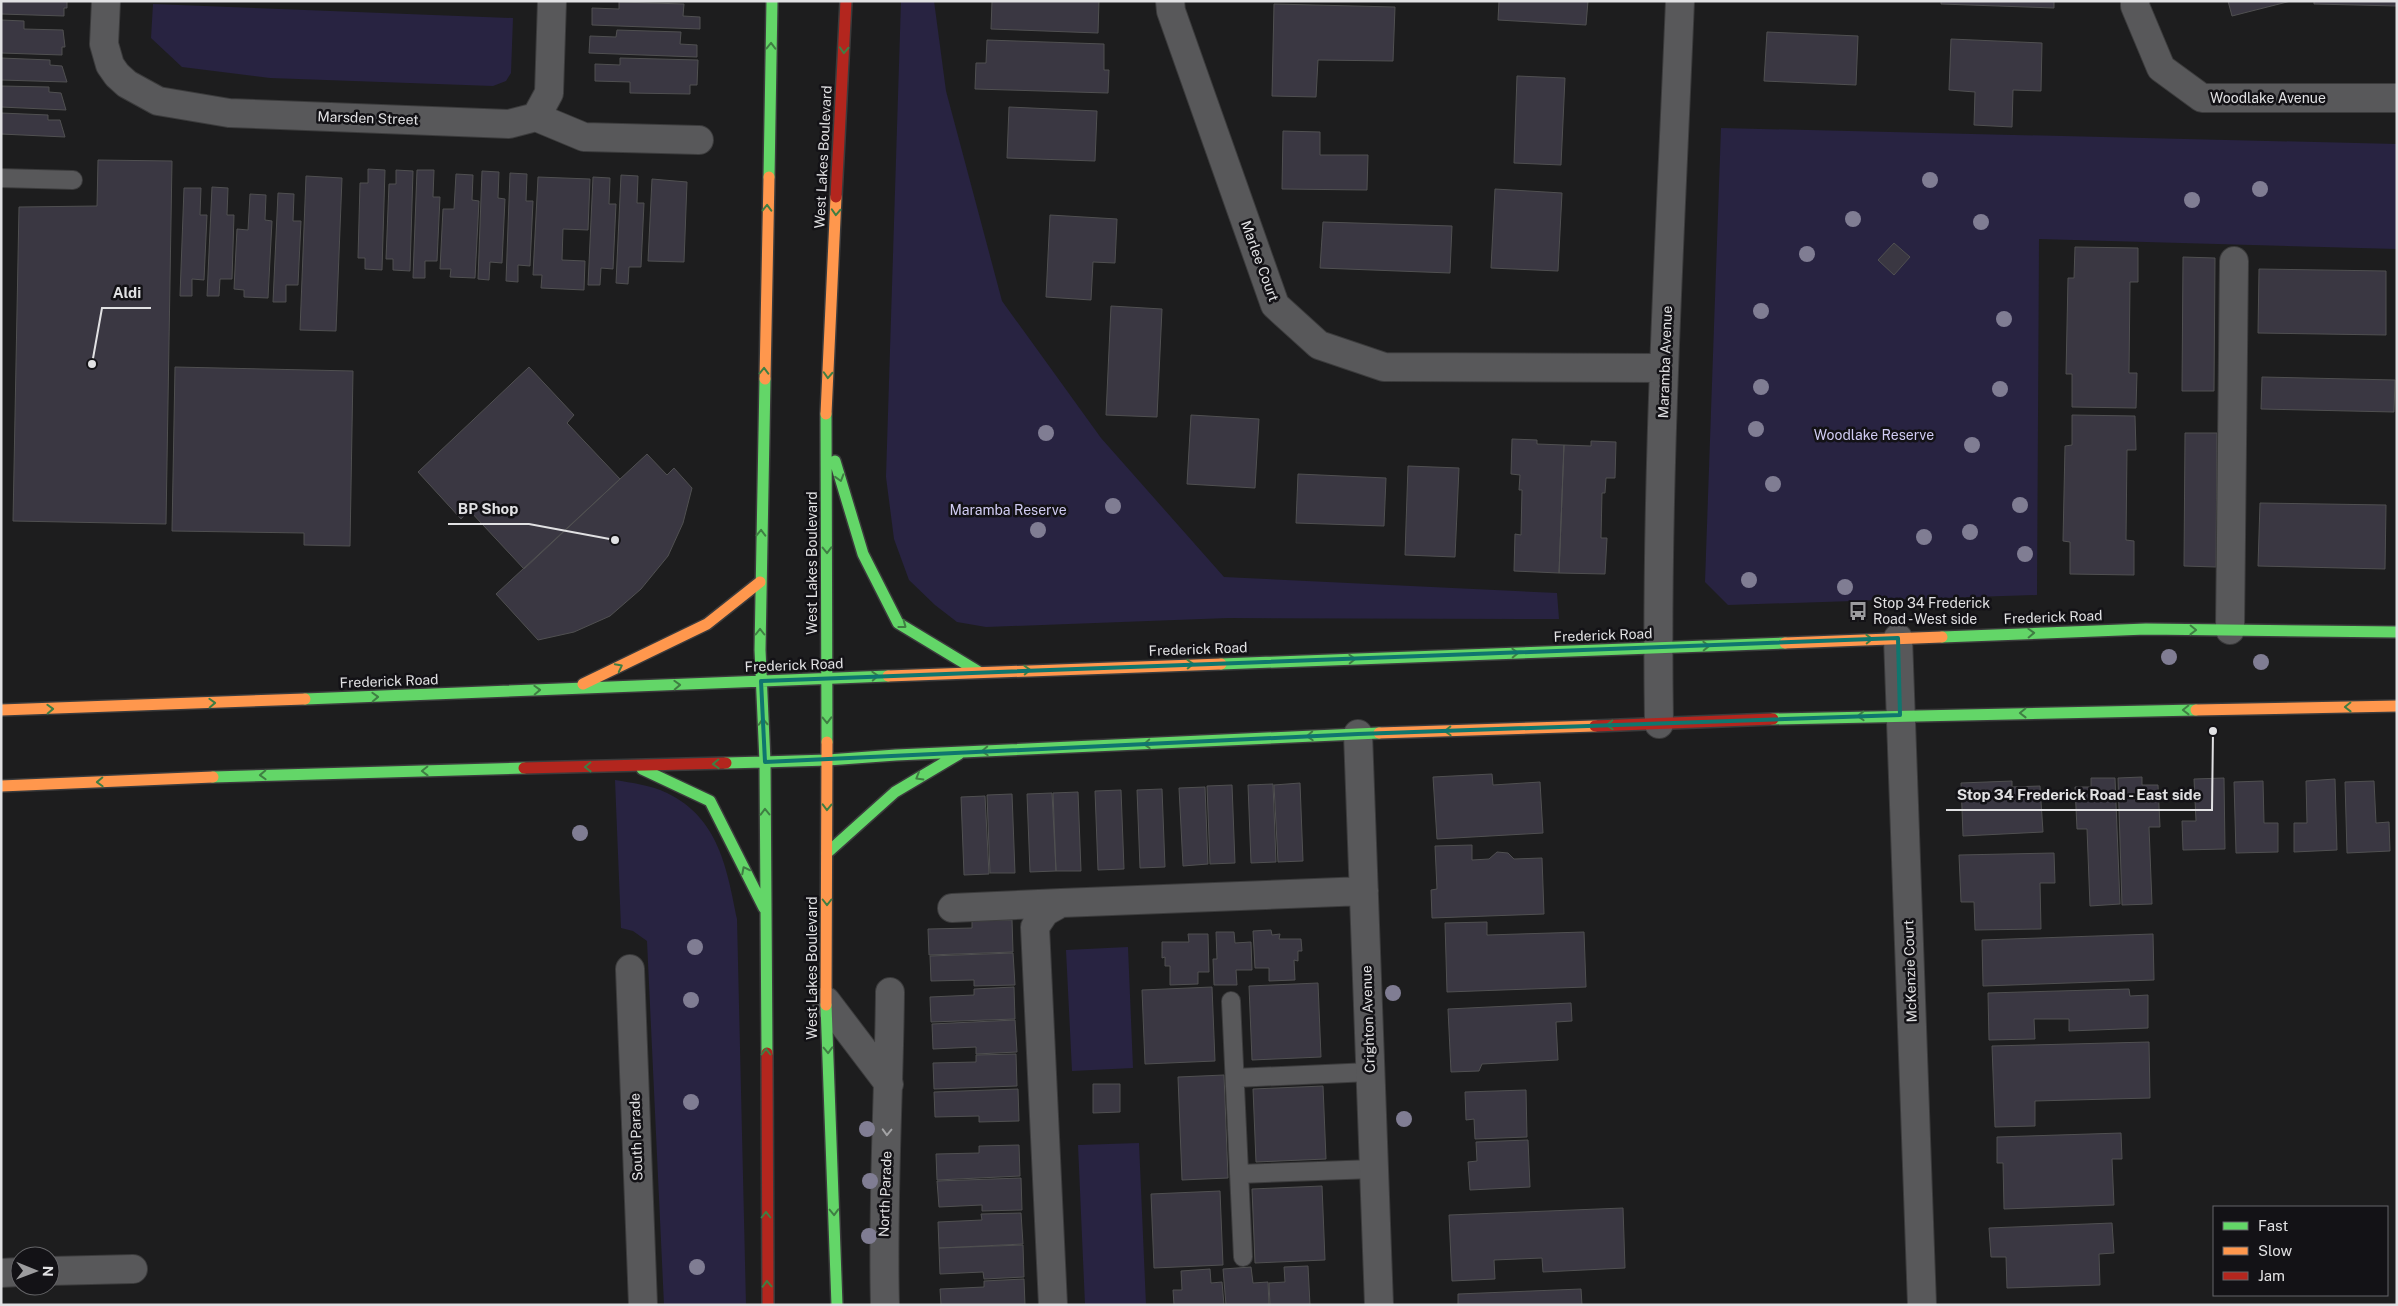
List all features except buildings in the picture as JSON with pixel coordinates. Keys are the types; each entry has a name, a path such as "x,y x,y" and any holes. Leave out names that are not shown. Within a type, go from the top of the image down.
{"main road":[{"path":"768,1305 765,762 761,681 760,582 772,1"},
{"name":"West Lakes Boulevard","path":"837,1305 826,1001 828,626 825,431 846,1"},
{"path":"825,431 863,554 898,623 979,672"},
{"path":"575,688 706,624 760,582"},
{"name":"Frederick Road","path":"1,710 2146,629 2397,632"},
{"path":"1,786 289,774 828,760 1358,734 1900,715 2397,706"},
{"path":"827,853 895,792 961,752"},
{"path":"636,766 710,800 766,913"}],"street":[{"name":"Marsden Street","path":"106,1 104,44 110,65 117,76 127,84 158,101 229,113 509,124 536,117"},
{"path":"552,1 549,93 536,117 584,137 699,140"},
{"name":"Marlee Court","path":"1170,1 1171,11 1275,305 1318,345 1384,367 1664,368"},
{"name":"Maramba Avenue","path":"1659,724 1658,648 1664,368 1680,1"},
{"name":"Woodlake Avenue","path":"2135,1 2161,68 2202,98 2397,98"},
{"path":"2230,630 2234,261"},
{"name":"McKenzie Court","path":"1898,638 1922,1305"},
{"name":"Crighton Avenue","path":"1358,734 1379,1305"},
{"path":"952,908 1364,891"},
{"path":"1053,1305 1035,926 1045,912 1061,903"},
{"name":"South Parade","path":"630,969 643,1305"},
{"name":"North Parade","path":"885,1305 883,1246 889,1084 890,992"},
{"path":"826,1001 889,1084"},
{"path":"60,1271 133,1269"}],"lane":[{"path":"1,178 73,180"},
{"path":"1231,1001 1243,1256"},
{"path":"1235,1078 1370,1072"},
{"path":"1239,1174 1374,1169"}],"highlighted area":[{"path":"1898,638 1900,715 1358,734 765,762 761,681"}],"green space":[{"name":"Maramba Reserve","path":"901,1 934,1 946,91 1002,301 1101,438 1224,577 1557,593 1559,619 1228,618 986,627 957,622 935,605 909,580 894,539 886,477"},
{"path":"153,4 513,18 511,73 506,81 493,86 270,78 182,67 151,38"},
{"name":"Woodlake Reserve","path":"1721,128 2397,144 2397,249 2039,239 2037,595 1728,605 1705,582"},
{"path":"615,780 655,788 685,804 698,816 709,831 718,847 729,882 737,919 746,1305 664,1305 647,941 633,931 621,928"},
{"path":"1128,947 1133,1068 1072,1071 1066,950"},
{"path":"1139,1143 1146,1305 1085,1305 1078,1145"}],"traffic: fast":[{"path":"769,177 772,1"},
{"path":"765,379 760,650 765,762 767,1053"},
{"path":"826,414 827,742"},
{"path":"835,461 863,554 898,623 979,672"},
{"path":"1942,637 2146,629 2397,632"},
{"path":"1221,664 1785,643"},
{"path":"305,699 888,676"},
{"path":"1773,719 2196,710"},
{"path":"726,763 828,760 896,755 1379,733"},
{"path":"827,853 895,792 959,754"},
{"path":"213,777 524,768"},
{"path":"642,769 710,801 764,908"},
{"path":"826,1005 837,1305"}],"traffic: slow":[{"path":"765,379 769,177"},
{"path":"826,414 836,197"},
{"path":"583,684 707,624 760,582"},
{"path":"1785,643 1942,637"},
{"path":"888,676 1221,664"},
{"path":"1,710 305,699"},
{"path":"2196,710 2397,706"},
{"path":"1379,733 1595,726"},
{"path":"826,1005 827,742"},
{"path":"1,786 213,777"}],"traffic: jam":[{"path":"836,197 846,1"},
{"path":"1595,726 1773,719"},
{"path":"524,768 726,763"},
{"path":"767,1053 768,1305"}],"place":[{"name":"Aldi","path":"92,364"},
{"name":"BP Shop","path":"615,540"},
{"name":"Stop 34 Frederick Road - West side","path":"1858,611"},
{"name":"Stop 34 Frederick Road - East side","path":"2213,731"}]}
